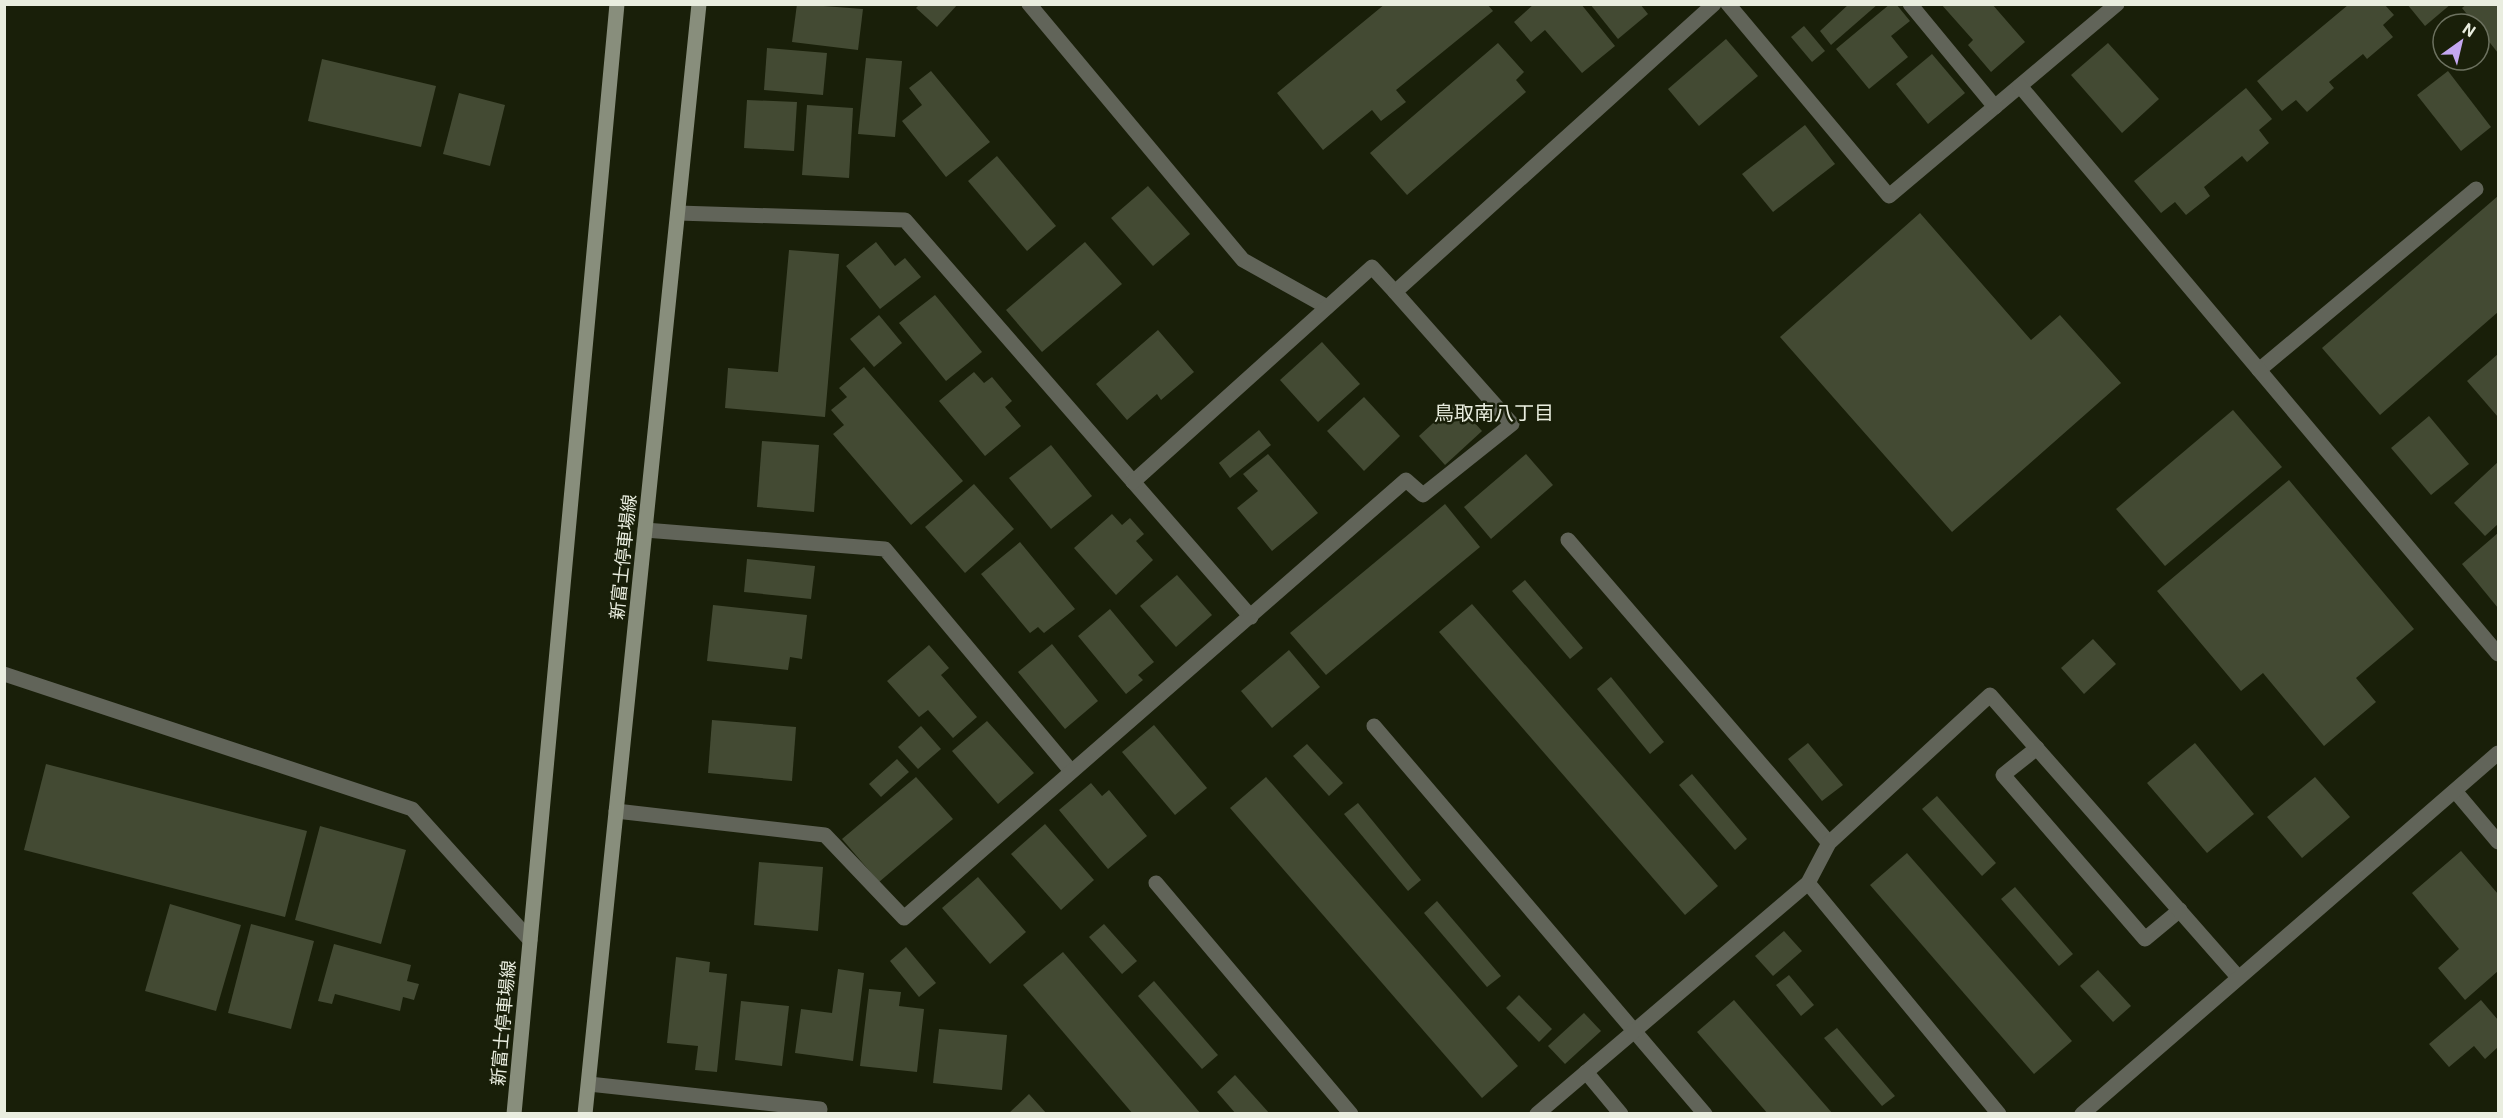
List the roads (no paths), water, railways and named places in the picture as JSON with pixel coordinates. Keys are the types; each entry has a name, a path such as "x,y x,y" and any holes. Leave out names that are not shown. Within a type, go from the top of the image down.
{"main road":[{"name":"新富士停車場線","path":"514,1113 617,4"},
{"name":"新富士停車場線","path":"585,1113 699,4"}],"street":[{"path":"1029,4 1243,260 1327,307"},
{"path":"1395,292 1714,4"},
{"path":"1728,4 1889,196 2117,4"},
{"path":"1910,4 1995,107"},
{"path":"2020,86 2499,654"},
{"path":"2259,370 2476,189"},
{"path":"678,213 905,220 1251,617"},
{"path":"616,811 825,835 904,918 1406,480 1423,495 1512,424 1372,267 1133,482"},
{"path":"645,530 885,549 1071,771"},
{"path":"1568,540 1829,843"},
{"path":"4,674 412,809 530,940"},
{"path":"1537,1113 1808,883 1829,843 1990,695 2238,977"},
{"path":"1374,726 1705,1113"},
{"path":"2037,748 2003,775 2145,939 2180,910"},
{"path":"2082,1113 2499,753"},
{"path":"2455,790 2499,842"},
{"path":"1156,883 1351,1113"},
{"path":"1808,883 1999,1113"},
{"path":"1586,1072 1621,1113"},
{"path":"589,1084 820,1110 819,1113"}],"district":[{"name":"鳥取南八丁目","path":"1494,413"}]}
